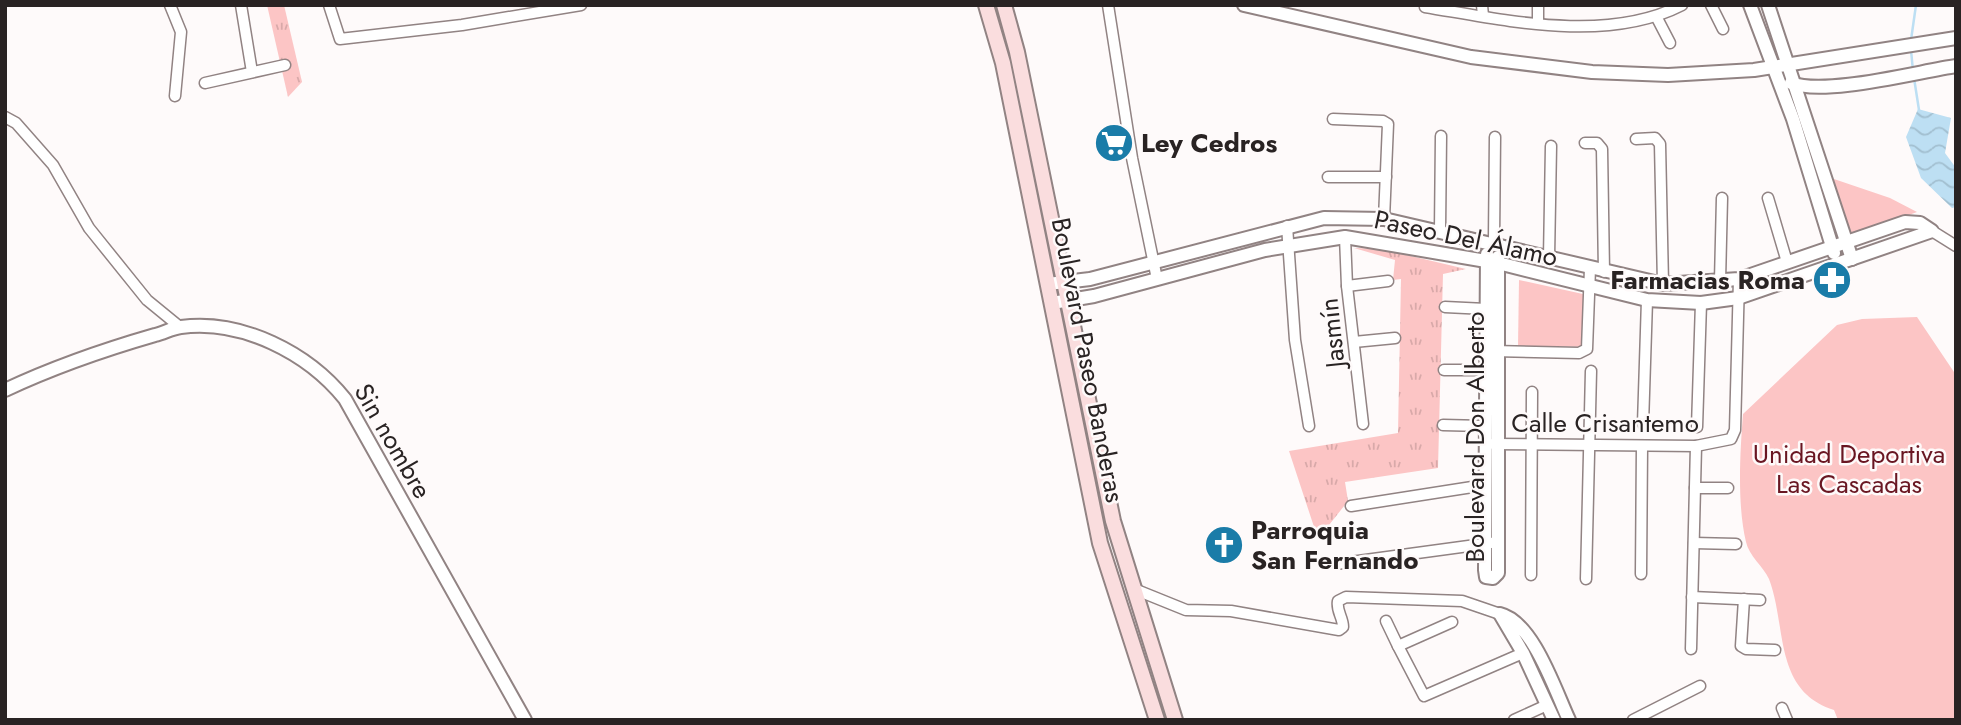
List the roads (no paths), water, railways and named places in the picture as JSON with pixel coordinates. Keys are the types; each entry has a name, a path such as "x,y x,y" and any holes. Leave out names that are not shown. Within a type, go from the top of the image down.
{"main road":[{"name":"Boulevard Paseo Banderas","path":"986,5 1003,63 1100,543 1157,720"},
{"name":"Boulevard Paseo Banderas","path":"1006,9 1070,301 1113,521 1175,720"}],"street":[{"path":"170,5 181,32 175,96"},
{"path":"241,5 252,72"},
{"path":"331,6 340,39 462,25 580,5"},
{"path":"1108,5 1157,279"},
{"path":"1244,5 1484,58 1592,72 1668,75 1754,70 1956,38"},
{"path":"1538,5 1538,23"},
{"path":"1424,7 1483,11 1538,23 1621,25 1657,18 1682,5"},
{"path":"1712,5 1723,29"},
{"path":"1750,5 1779,78 1838,264"},
{"path":"1768,5 1852,259"},
{"path":"1657,18 1670,43"},
{"path":"205,83 285,65"},
{"path":"1754,70 1809,87 1838,85 1956,66"},
{"path":"5,117 16,123 53,165 89,228 148,300 180,327"},
{"path":"1333,119 1384,121 1388,124 1384,219"},
{"path":"1440,230 1441,136"},
{"path":"1493,243 1495,137"},
{"path":"1636,139 1655,138 1660,144 1662,284"},
{"path":"1585,143 1598,143 1602,149 1604,272"},
{"path":"1549,258 1551,146"},
{"path":"1328,177 1386,177"},
{"path":"1720,281 1722,198"},
{"path":"1768,198 1787,262"},
{"name":"Paseo Del Álamo","path":"1048,284 1153,262 1260,232 1350,216 1384,219 1440,230 1662,284 1740,279 1846,241 1914,221 1932,231"},
{"path":"1287,226 1295,340 1309,426"},
{"path":"1932,231 1956,246"},
{"name":"Paseo Del Álamo","path":"1052,303 1070,301 1265,250 1345,237 1492,262 1647,300 1701,303 1738,298 1932,231"},
{"path":"1260,232 1265,250"},
{"name":"Jasmín","path":"1345,237 1347,286 1363,424"},
{"name":"Boulevard Don Alberto","path":"1492,542 1485,485 1484,370 1492,351 1493,243"},
{"name":"Boulevard Don Alberto","path":"1492,262 1486,309 1499,445 1492,542"},
{"path":"1492,351 1583,352 1588,345 1590,268"},
{"name":"Calle Crisantemo","path":"1485,444 1696,446 1731,439 1735,429 1740,279"},
{"path":"1347,286 1388,281"},
{"path":"1643,425 1647,300"},
{"path":"1697,428 1701,303"},
{"path":"1446,307 1486,309"},
{"name":"Sin nombre","path":"5,390 64,364 180,327 213,328 270,342 303,359 327,376 345,399 525,720"},
{"path":"1353,342 1395,338"},
{"path":"1444,370 1484,370"},
{"path":"1586,579 1591,371"},
{"path":"1531,575 1532,392"},
{"path":"1443,425 1485,426"},
{"path":"1641,574 1642,446"},
{"path":"1691,649 1696,446"},
{"path":"1351,506 1485,485"},
{"path":"1695,488 1728,488"},
{"path":"1336,564 1492,542"},
{"path":"1694,543 1736,544"},
{"path":"1134,589 1186,610 1231,611 1339,630 1343,627 1343,621 1337,608 1338,601 1346,597 1462,601 1512,617 1527,633 1569,720"},
{"path":"1692,597 1760,600"},
{"path":"1744,599 1743,649 1776,650"},
{"path":"1500,614 1523,653 1554,720"},
{"path":"1385,621 1420,692 1427,696 1523,653"},
{"path":"1398,646 1452,622"},
{"path":"1633,720 1700,687"},
{"path":"1514,720 1547,705"},
{"path":"1782,708 1787,720"}],"water":[{"path":"1918,109 1951,118 1945,153 1956,168 1956,207 1952,208 1921,178 1906,137"}],"waterway":[{"path":"1911,40 1916,5"},
{"path":"1911,50 1913,71"},
{"path":"1914,78 1919,110"}],"place":[{"name":"Ley Cedros","path":"1114,143"},
{"name":"Farmacias Roma","path":"1832,280"},
{"name":"Parroquia San Fernando","path":"1224,545"}],"park label":[{"name":"Unidad Deportiva Las Cascadas","path":"1849,469"}]}
